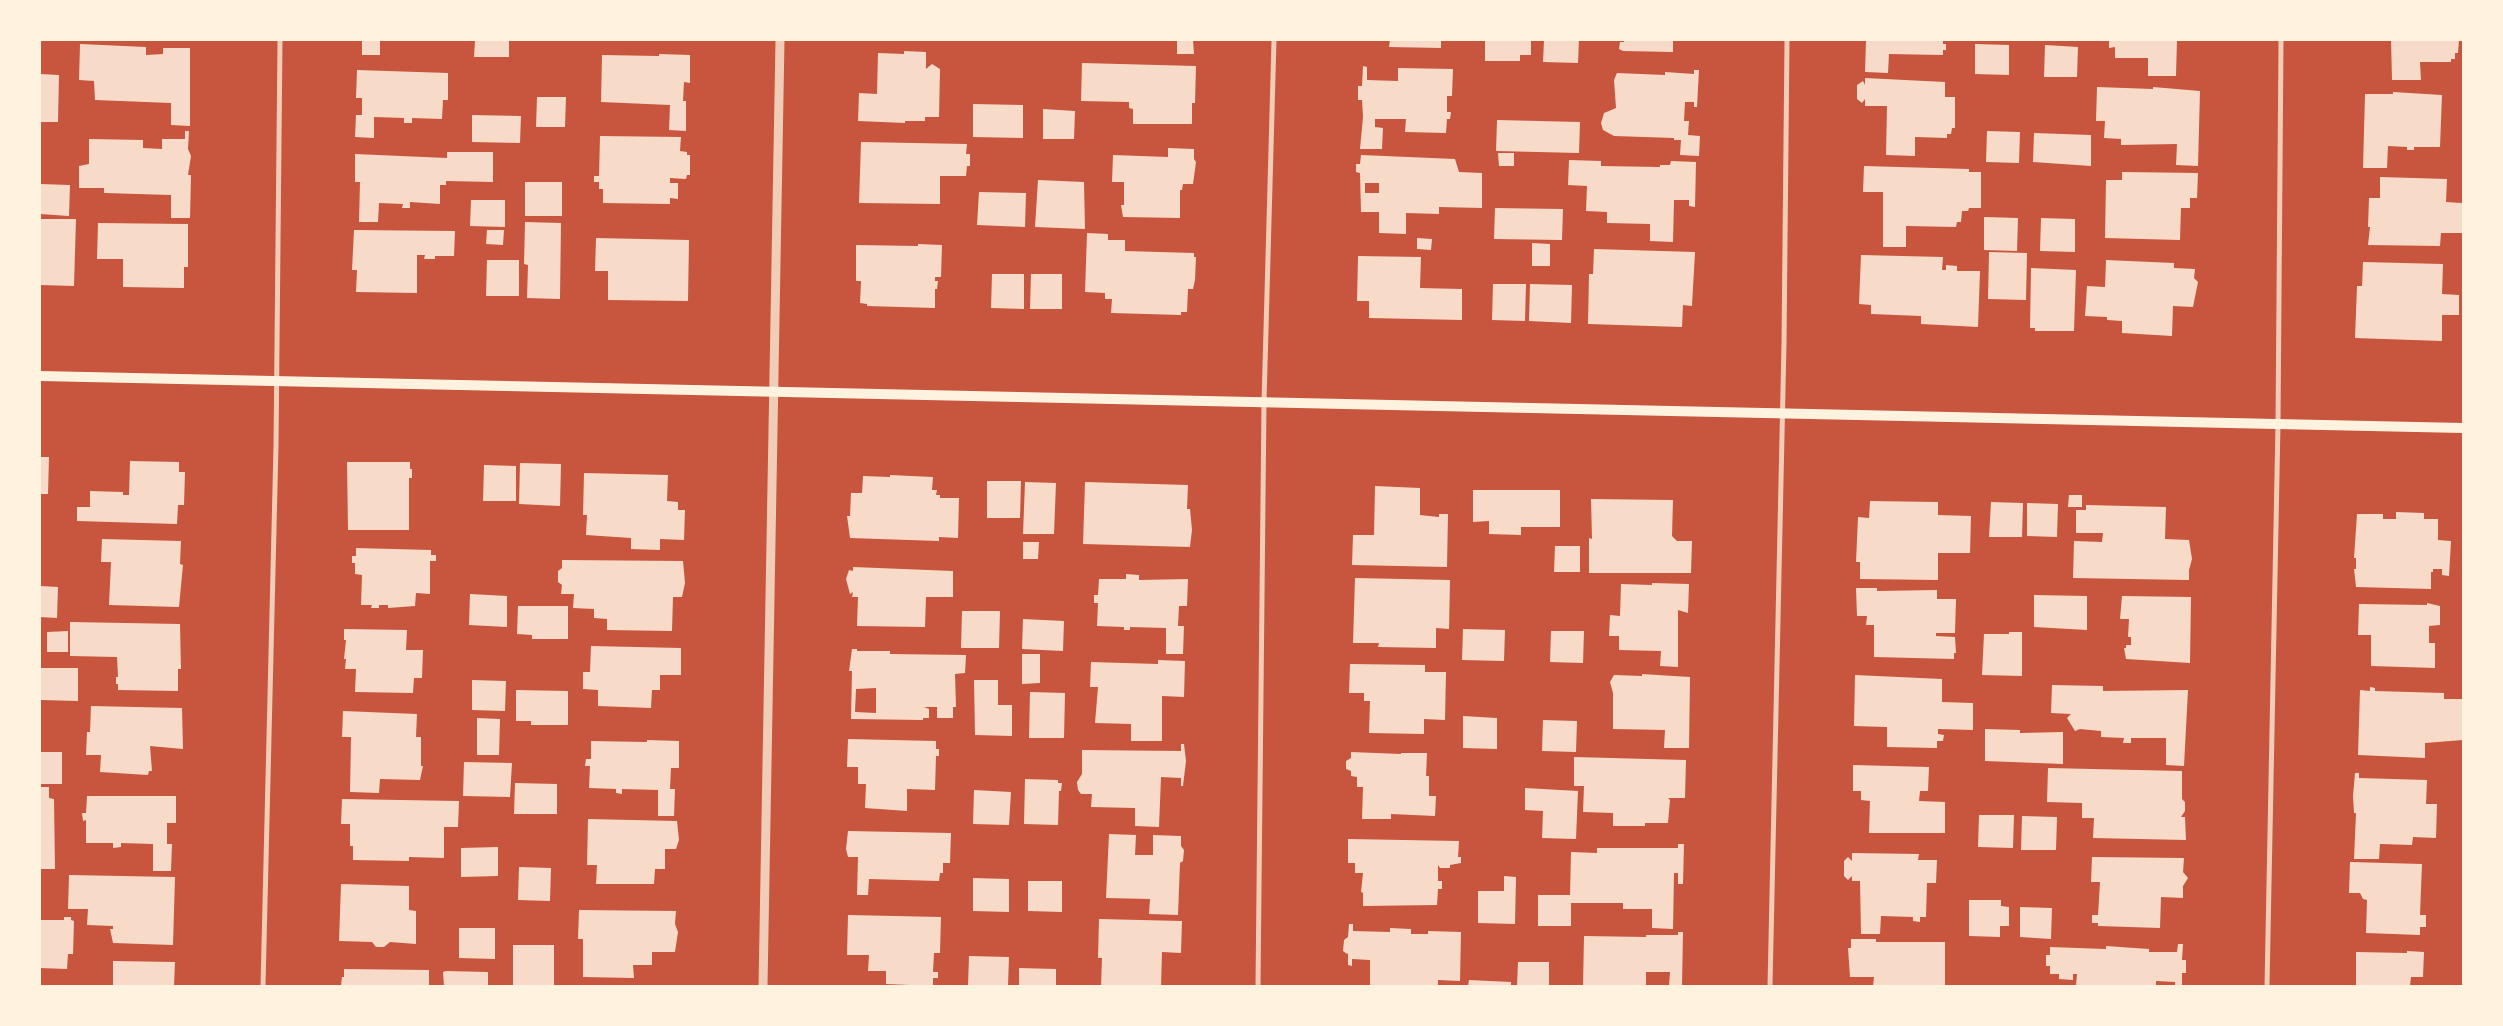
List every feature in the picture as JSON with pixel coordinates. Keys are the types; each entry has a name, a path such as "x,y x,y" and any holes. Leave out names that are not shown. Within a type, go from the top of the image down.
{"main road":[{"path":"40,376 2463,428"}],"street":[{"path":"263,986 277,381 280,40"},
{"path":"763,986 780,40"},
{"path":"1258,986 1264,402 1274,40"},
{"path":"1770,986 1782,414 1787,40"},
{"path":"2267,986 2278,424 2282,40"}],"building":[{"path":"362,40 380,40 380,55 362,55"},
{"path":"475,40 509,40 509,57 474,57"},
{"path":"1177,40 1193,40 1194,54 1177,54"},
{"path":"1390,40 1441,40 1441,48 1389,47"},
{"path":"1485,40 1531,40 1531,55 1520,55 1520,61 1485,61"},
{"path":"1544,40 1579,40 1578,63 1543,62"},
{"path":"1624,40 1673,40 1673,52 1623,51 1619,49 1620,42 1624,42"},
{"path":"1866,40 1943,40 1943,44 1946,44 1946,50 1943,50 1943,55 1889,54 1888,73 1865,72"},
{"path":"2109,40 2177,40 2176,76 2148,76 2148,58 2115,58 2115,47 2109,48"},
{"path":"2391,40 2459,40 2458,53 2455,53 2455,59 2451,59 2451,62 2420,62 2421,80 2392,80"},
{"path":"80,44 146,47 146,55 163,54 163,48 190,48 190,126 171,125 171,103 95,100 94,81 79,80"},
{"path":"1975,44 2009,45 2009,75 1975,74"},
{"path":"2045,45 2078,47 2077,77 2044,77"},
{"path":"904,51 926,52 926,69 932,64 940,69 939,117 925,117 925,121 905,121 905,123 858,121 859,93 877,94 878,53 904,54"},
{"path":"659,54 690,55 690,83 684,82 683,101 686,101 686,131 669,130 670,105 601,102 602,55 659,56"},
{"path":"1082,63 1196,66 1195,103 1192,103 1192,124 1133,124 1133,109 1129,108 1129,102 1081,101"},
{"path":"1363,66 1367,67 1367,80 1398,81 1398,68 1453,69 1452,96 1447,96 1447,112 1451,112 1450,119 1447,119 1446,133 1405,132 1406,119 1375,119 1375,127 1383,128 1382,149 1360,149 1363,117 1362,100 1358,100 1358,86 1362,86"},
{"path":"357,70 448,73 448,100 443,100 442,119 412,118 412,123 404,123 404,118 374,117 374,138 355,137 356,115 362,115 362,98 356,98"},
{"path":"1694,70 1699,70 1697,107 1694,107 1694,102 1685,102 1684,121 1689,121 1688,135 1700,136 1699,156 1680,155 1681,140 1674,140 1674,138 1614,136 1603,130 1601,123 1604,113 1616,108 1614,80 1617,73 1665,75 1665,72 1694,74"},
{"path":"40,74 59,75 58,122 40,122"},
{"path":"1865,78 1945,82 1945,97 1955,97 1955,128 1952,128 1951,134 1947,134 1947,138 1915,137 1915,156 1886,155 1887,106 1865,106 1865,99 1862,103 1857,99 1857,85 1863,81 1865,85"},
{"path":"2097,87 2153,89 2153,87 2200,91 2198,166 2176,165 2177,144 2121,145 2121,139 2104,138 2105,121 2096,121"},
{"path":"2393,92 2442,95 2440,147 2414,147 2414,150 2407,150 2407,147 2388,146 2387,168 2363,168 2365,94 2393,94"},
{"path":"537,97 566,97 565,127 536,127"},
{"path":"973,104 1023,105 1023,138 973,137"},
{"path":"1043,109 1075,111 1074,139 1043,139"},
{"path":"472,115 521,116 520,143 472,142"},
{"path":"1497,120 1580,122 1579,153 1496,151"},
{"path":"185,131 189,131 188,149 191,156 188,175 191,175 190,218 171,218 171,195 104,193 104,188 79,188 79,166 89,164 89,139 143,140 143,148 162,149 162,139 185,139"},
{"path":"1987,131 2020,132 2019,163 1986,162"},
{"path":"2034,133 2091,135 2091,166 2033,162"},
{"path":"600,136 681,137 680,151 687,152 687,155 690,155 690,175 687,175 686,179 670,178 670,183 678,183 678,199 670,198 670,204 603,203 603,189 599,189 599,182 594,182 594,176 599,176"},
{"path":"861,142 967,144 966,154 970,154 970,166 967,166 966,176 940,176 940,204 859,203"},
{"path":"1168,148 1194,149 1194,159 1196,162 1193,184 1183,184 1182,190 1180,190 1180,218 1123,217 1121,205 1124,205 1124,182 1112,182 1113,155 1168,157"},
{"path":"447,152 493,152 493,182 446,181 446,185 440,185 440,204 410,202 410,208 402,208 403,204 379,203 378,222 359,222 360,182 355,182 355,154 447,158"},
{"path":"1498,153 1514,153 1514,166 1499,166"},
{"path":"1361,155 1455,159 1459,172 1482,173 1482,208 1439,207 1439,214 1406,213 1406,234 1379,233 1379,212 1361,212 1360,173 1356,172 1356,164 1360,164","holes":["1365,183 1379,183 1379,193 1365,193"]},
{"path":"1569,160 1601,161 1601,166 1660,167 1660,165 1670,165 1671,161 1696,162 1695,207 1689,206 1689,200 1674,200 1673,242 1650,241 1650,224 1607,223 1607,212 1586,211 1587,186 1568,185"},
{"path":"1864,166 1969,169 1969,172 1981,172 1981,208 1969,208 1968,211 1962,211 1961,222 1957,222 1956,227 1906,226 1906,247 1883,247 1883,192 1863,192"},
{"path":"2122,172 2198,173 2197,198 2190,198 2190,208 2181,208 2180,240 2105,238 2106,180 2122,180"},
{"path":"2380,177 2447,179 2446,202 2462,203 2462,233 2441,233 2440,246 2368,245 2370,227 2368,227 2369,198 2380,198"},
{"path":"1038,180 1084,182 1085,229 1035,227"},
{"path":"525,182 562,182 562,216 525,216"},
{"path":"40,184 70,185 69,216 40,214"},
{"path":"979,192 1026,193 1025,227 977,225"},
{"path":"471,200 505,200 505,227 470,226"},
{"path":"1495,208 1563,209 1562,240 1494,239"},
{"path":"1984,217 2018,218 2017,251 1984,250"},
{"path":"2041,218 2075,219 2075,252 2040,251"},
{"path":"40,219 76,219 74,286 40,285"},
{"path":"525,222 561,223 560,299 527,298 528,265 524,264"},
{"path":"98,223 188,224 188,267 184,267 184,288 123,287 123,259 97,259"},
{"path":"354,230 455,231 454,256 435,256 435,259 424,259 425,255 417,255 417,293 356,292 357,270 352,270"},
{"path":"487,230 504,230 503,245 486,244"},
{"path":"1087,233 1108,234 1108,240 1125,240 1125,251 1194,253 1194,257 1196,257 1195,280 1193,289 1188,289 1187,312 1181,312 1181,315 1111,313 1112,299 1105,299 1105,293 1085,292"},
{"path":"596,238 689,240 688,301 608,300 608,271 595,271"},
{"path":"1417,238 1432,239 1431,250 1417,249"},
{"path":"1532,243 1550,244 1550,266 1532,266"},
{"path":"918,244 942,245 941,277 935,277 935,281 938,281 937,289 935,289 935,308 867,306 867,304 860,303 861,281 856,281 856,245 918,246"},
{"path":"1594,249 1695,252 1692,306 1683,305 1682,327 1588,324 1589,274 1593,274"},
{"path":"1989,252 2027,253 2026,300 1988,299"},
{"path":"1861,255 1943,257 1942,270 1946,270 1946,265 1957,266 1957,271 1980,271 1978,327 1921,324 1921,316 1871,314 1871,305 1859,304"},
{"path":"1358,256 1421,257 1420,288 1462,289 1462,320 1369,318 1369,301 1357,301"},
{"path":"487,260 519,260 519,296 486,296"},
{"path":"2106,260 2174,263 2174,268 2195,269 2194,278 2198,282 2193,307 2173,306 2172,336 2122,333 2122,321 2107,320 2107,317 2085,316 2087,286 2105,287"},
{"path":"2363,262 2443,264 2442,294 2459,295 2459,315 2442,315 2442,341 2355,338 2357,286 2362,286"},
{"path":"2031,268 2076,270 2074,331 2035,331 2035,328 2030,328"},
{"path":"992,274 1024,274 1024,309 991,308"},
{"path":"1031,274 1062,274 1062,309 1030,309"},
{"path":"1493,284 1526,284 1525,321 1492,320"},
{"path":"1530,284 1572,285 1571,323 1529,321"},
{"path":"40,457 49,457 48,494 40,494"},
{"path":"130,461 179,462 179,472 185,472 184,505 178,505 177,524 77,521 77,507 90,507 90,491 123,492 123,495 129,495"},
{"path":"347,462 410,462 412,478 409,478 409,530 348,530"},
{"path":"520,463 561,464 560,506 519,504"},
{"path":"484,465 516,466 516,501 483,501"},
{"path":"584,473 668,475 667,501 678,502 678,510 685,510 684,540 660,539 660,550 631,549 631,538 586,535 587,515 583,515"},
{"path":"890,475 933,477 932,490 937,490 936,495 940,495 940,498 959,498 958,538 939,537 939,541 850,538 847,516 850,516 851,493 862,493 863,476 890,477"},
{"path":"987,481 1021,481 1020,518 987,518"},
{"path":"1025,482 1056,483 1054,534 1023,534"},
{"path":"1085,482 1188,485 1187,509 1190,509 1192,530 1190,547 1083,544"},
{"path":"1375,486 1420,488 1420,515 1439,517 1439,514 1448,514 1447,567 1352,565 1353,535 1374,535"},
{"path":"1473,490 1560,490 1560,527 1521,527 1521,535 1489,534 1489,521 1473,522"},
{"path":"2069,495 2082,495 2082,507 2068,507"},
{"path":"1591,499 1673,500 1672,536 1677,541 1692,541 1691,573 1589,573 1589,538 1592,539"},
{"path":"1870,501 1938,502 1938,515 1971,516 1970,553 1938,553 1938,580 1860,579 1860,562 1856,562 1858,517 1869,518"},
{"path":"1991,502 2023,503 2022,537 1989,537"},
{"path":"2027,503 2058,504 2057,537 2027,536"},
{"path":"2086,505 2166,507 2165,539 2189,540 2192,559 2189,580 2073,578 2074,541 2102,542 2103,533 2076,533 2076,510 2086,510"},
{"path":"2396,512 2424,513 2424,519 2438,519 2438,540 2451,541 2449,576 2442,575 2442,569 2433,569 2433,572 2431,572 2431,589 2356,587 2354,569 2356,569 2356,558 2354,558 2357,514 2383,514 2383,519 2396,519"},
{"path":"102,539 181,541 180,564 183,565 179,607 109,605 111,562 101,562"},
{"path":"1023,542 1039,542 1038,559 1023,559"},
{"path":"1555,546 1580,546 1580,572 1554,572"},
{"path":"356,548 431,550 431,555 436,555 436,561 430,561 430,594 416,593 415,606 388,608 388,605 379,605 379,608 371,608 372,605 361,605 362,575 355,574 355,563 352,563 352,556 356,556"},
{"path":"562,560 683,561 685,583 682,597 673,597 672,631 607,630 607,619 594,618 594,609 573,608 574,594 561,594 562,585 558,582 558,571 562,568"},
{"path":"853,567 953,571 953,597 926,597 925,627 857,626 858,597 852,597 853,592 850,594 846,579 849,570 853,571"},
{"path":"1126,574 1139,575 1139,580 1188,579 1187,606 1179,606 1178,626 1184,626 1183,654 1166,654 1166,628 1130,627 1130,630 1124,630 1124,627 1097,626 1098,603 1094,603 1094,595 1098,595 1099,579 1126,579"},
{"path":"1355,578 1450,580 1449,629 1436,628 1436,648 1378,647 1379,643 1353,643"},
{"path":"1652,583 1689,584 1688,613 1678,610 1678,667 1660,666 1661,651 1619,650 1619,636 1609,636 1610,615 1620,616 1621,584 1652,585"},
{"path":"40,586 58,587 57,618 40,617"},
{"path":"1856,588 1877,588 1877,591 1937,590 1937,599 1956,599 1955,633 1936,633 1936,636 1955,637 1956,653 1954,653 1954,659 1874,657 1874,625 1866,625 1867,616 1857,616"},
{"path":"470,594 507,596 507,627 469,625"},
{"path":"2034,595 2087,596 2087,630 2034,627"},
{"path":"2122,596 2191,597 2190,663 2126,659 2124,648 2126,648 2126,645 2131,645 2131,637 2128,637 2129,619 2120,619"},
{"path":"2427,603 2440,606 2440,625 2429,626 2429,643 2435,643 2435,668 2371,666 2371,635 2358,635 2359,604 2427,605"},
{"path":"518,606 568,606 568,639 532,639 532,635 517,634"},
{"path":"962,611 1000,611 999,648 961,648"},
{"path":"1023,619 1064,621 1063,651 1022,649"},
{"path":"70,622 180,624 181,669 178,669 178,691 118,690 118,684 116,684 116,677 118,677 117,657 70,656"},
{"path":"344,629 407,630 406,650 423,650 422,678 414,678 413,693 355,692 356,669 345,669 346,640 344,640"},
{"path":"1463,629 1505,630 1504,661 1462,660"},
{"path":"68,631 68,652 47,652 47,632"},
{"path":"1551,631 1584,631 1583,663 1550,662"},
{"path":"2009,632 2022,632 2022,676 1982,675 1984,634 2009,634"},
{"path":"591,646 681,648 681,675 660,675 660,690 652,690 651,708 598,706 598,690 583,689 583,672 590,672"},
{"path":"852,649 857,649 857,651 890,651 890,654 966,655 965,673 955,674 956,707 953,707 953,718 937,718 937,707 924,707 929,709 929,718 923,718 923,720 851,719 852,671 849,671","holes":["876,688 876,713 855,712 856,689"]},
{"path":"1022,654 1040,654 1040,683 1022,684"},
{"path":"1158,660 1185,661 1184,697 1162,696 1162,741 1131,741 1131,724 1095,723 1098,687 1090,687 1091,662 1158,664"},
{"path":"1350,664 1425,665 1425,672 1446,672 1445,720 1424,719 1424,734 1369,733 1370,701 1364,701 1364,693 1349,693"},
{"path":"41,668 78,668 78,701 41,700"},
{"path":"1642,674 1690,677 1689,748 1664,748 1665,730 1613,729 1613,693 1610,682 1614,675 1642,676"},
{"path":"1855,675 1942,679 1942,702 1973,703 1973,730 1938,729 1938,734 1944,735 1943,741 1937,741 1937,748 1887,747 1887,727 1854,726"},
{"path":"472,680 506,681 505,711 472,710"},
{"path":"974,680 998,680 998,705 1012,705 1012,736 975,735"},
{"path":"2052,685 2103,686 2103,691 2188,690 2184,766 2166,765 2166,738 2131,738 2131,743 2123,743 2124,738 2101,737 2101,731 2080,729 2075,731 2067,718 2071,714 2051,713"},
{"path":"2370,687 2375,688 2375,691 2444,693 2444,699 2463,699 2463,740 2425,743 2425,758 2358,755 2360,690 2370,691"},
{"path":"516,690 568,691 568,725 531,725 531,721 516,721"},
{"path":"1030,692 1065,693 1064,738 1029,738"},
{"path":"91,706 182,708 183,749 150,746 152,771 149,771 148,775 100,772 101,755 86,755 87,732 90,732"},
{"path":"343,711 417,714 416,737 421,737 421,766 423,766 420,780 380,779 379,793 350,792 351,737 342,737"},
{"path":"1463,716 1497,718 1497,749 1463,748"},
{"path":"477,718 500,719 499,755 477,755"},
{"path":"1543,720 1577,721 1576,752 1542,751"},
{"path":"1985,729 2020,730 2020,733 2063,732 2063,764 1985,761"},
{"path":"848,739 936,741 936,749 939,749 939,756 936,756 935,790 907,789 907,811 865,808 866,784 858,784 858,767 847,767"},
{"path":"647,740 679,741 679,768 671,768 670,789 675,789 674,816 658,816 658,790 622,789 622,794 616,793 616,789 589,788 590,766 585,766 586,759 591,759 591,741 647,742"},
{"path":"1181,744 1184,744 1186,761 1183,786 1181,786 1181,778 1161,777 1159,827 1135,826 1135,808 1091,807 1092,794 1081,794 1078,790 1077,782 1082,774 1082,750 1181,751"},
{"path":"40,752 62,752 62,784 40,784"},
{"path":"1351,752 1427,753 1426,776 1429,776 1429,796 1436,796 1435,816 1391,814 1391,819 1362,819 1363,787 1357,787 1357,777 1351,776 1351,771 1346,769 1346,761 1351,758"},
{"path":"1574,757 1686,760 1685,798 1668,798 1670,800 1668,823 1645,823 1645,826 1613,826 1613,813 1583,812 1584,786 1574,786"},
{"path":"464,762 512,763 510,797 463,796"},
{"path":"1853,765 1929,767 1928,791 1920,791 1919,801 1945,802 1945,833 1869,833 1870,801 1861,800 1861,791 1853,791"},
{"path":"2048,768 2182,771 2182,799 2185,802 2185,811 2181,817 2185,817 2186,840 2093,838 2094,818 2082,818 2082,803 2047,802"},
{"path":"2355,773 2359,773 2359,778 2427,780 2426,804 2437,804 2436,838 2413,837 2412,845 2380,844 2379,859 2354,859 2356,813 2354,813 2353,796"},
{"path":"1025,779 1058,780 1058,783 1062,783 1061,791 1059,791 1058,825 1024,824"},
{"path":"515,783 557,784 557,814 514,814"},
{"path":"40,787 49,787 49,798 54,799 55,869 40,869"},
{"path":"1525,788 1578,791 1576,839 1542,838 1543,811 1525,810"},
{"path":"974,790 1011,792 1009,825 973,824"},
{"path":"87,796 176,796 176,823 167,823 167,844 172,844 171,871 153,871 153,844 121,843 121,847 113,848 113,843 86,843 86,820 83,821 82,813 86,813"},
{"path":"342,799 459,801 458,827 444,827 444,858 409,857 409,861 353,860 353,846 350,846 350,824 341,824"},
{"path":"1979,815 2014,815 2013,848 1978,847"},
{"path":"2022,816 2057,817 2056,850 2021,850"},
{"path":"588,819 677,821 679,840 676,849 665,849 665,869 655,869 654,884 596,884 597,865 587,865"},
{"path":"848,831 951,833 950,863 943,863 943,873 940,873 939,881 869,879 868,895 857,895 858,857 848,857 846,849"},
{"path":"1109,834 1136,835 1135,855 1153,855 1153,835 1181,836 1181,846 1184,850 1183,861 1180,863 1178,915 1149,914 1150,899 1106,898"},
{"path":"1348,839 1459,841 1458,857 1461,857 1461,863 1450,865 1450,868 1440,868 1438,865 1438,881 1442,881 1442,889 1438,889 1437,905 1363,906 1363,893 1361,892 1363,873 1355,873 1355,863 1348,863"},
{"path":"1678,844 1684,844 1683,884 1678,884 1678,873 1674,873 1673,929 1652,928 1652,909 1623,909 1623,903 1571,903 1571,926 1538,926 1538,895 1570,895 1571,852 1597,853 1597,848 1678,848"},
{"path":"498,847 498,876 461,877 461,848"},
{"path":"1852,853 1919,854 1918,860 1937,860 1936,883 1927,883 1926,917 1920,917 1920,922 1913,921 1913,917 1881,916 1880,934 1861,934 1860,881 1852,881 1852,876 1848,880 1844,876 1844,861 1848,857 1852,861"},
{"path":"2092,857 2184,858 2183,872 2188,878 2183,886 2183,898 2161,897 2160,928 2098,926 2098,923 2092,923 2092,915 2098,915 2100,882 2091,882"},
{"path":"2350,862 2422,864 2420,915 2426,915 2426,927 2420,927 2420,935 2366,933 2367,900 2363,899 2360,893 2349,893"},
{"path":"519,867 551,868 550,901 518,900"},
{"path":"69,875 175,877 173,945 113,943 110,929 113,929 113,926 87,925 88,909 68,909"},
{"path":"1504,876 1516,877 1515,924 1478,923 1478,891 1504,891"},
{"path":"973,878 1009,879 1009,912 973,911"},
{"path":"1028,881 1062,881 1062,912 1028,911"},
{"path":"341,884 409,886 409,910 416,911 416,944 390,942 384,947 376,947 372,942 339,941"},
{"path":"1969,900 2001,900 2001,906 2009,907 2009,926 2000,926 2000,937 1969,936"},
{"path":"2020,907 2052,908 2051,939 2020,937"},
{"path":"579,910 676,911 675,924 678,932 675,952 652,952 652,965 633,965 634,978 583,977 583,939 578,939"},
{"path":"848,915 941,917 940,953 934,953 933,972 938,972 938,978 933,978 933,986 886,984 886,971 868,971 869,955 847,955"},
{"path":"64,917 71,917 71,920 74,921 73,954 68,954 67,969 40,968 40,920 64,920"},
{"path":"1099,919 1182,921 1181,953 1162,952 1161,986 1101,986 1102,958 1098,958"},
{"path":"1349,924 1353,924 1353,931 1390,932 1390,928 1411,929 1411,934 1428,934 1428,931 1461,932 1460,981 1438,980 1438,985 1434,986 1370,986 1370,960 1352,959 1352,966 1348,965 1348,953 1343,951 1344,940 1348,937"},
{"path":"459,928 495,928 495,959 459,958"},
{"path":"1678,932 1683,932 1682,986 1669,986 1670,972 1646,972 1646,986 1583,986 1584,936 1646,937 1646,935 1678,935"},
{"path":"1851,939 1876,939 1876,942 1945,942 1945,986 1873,986 1874,977 1850,977 1848,948 1851,948"},
{"path":"2178,944 2183,944 2182,960 2186,960 2186,973 2182,973 2182,986 2175,986 2175,982 2156,981 2156,986 2076,986 2077,974 2073,974 2073,980 2059,979 2059,974 2050,974 2050,966 2046,966 2046,955 2050,955 2050,947 2106,949 2106,946 2149,949 2149,952 2177,952"},
{"path":"513,945 554,945 554,986 513,986"},
{"path":"2407,951 2424,952 2423,977 2411,977 2410,986 2356,986 2356,952 2407,953"},
{"path":"969,956 1009,957 1008,986 968,986"},
{"path":"113,961 175,962 174,986 113,986"},
{"path":"1518,962 1549,962 1549,986 1517,986"},
{"path":"1019,968 1056,969 1056,986 1019,986"},
{"path":"344,969 429,970 429,986 344,986 341,985"},
{"path":"443,972 488,972 488,986 444,986"},
{"path":"1469,980 1511,982 1511,986 1468,986"}]}
